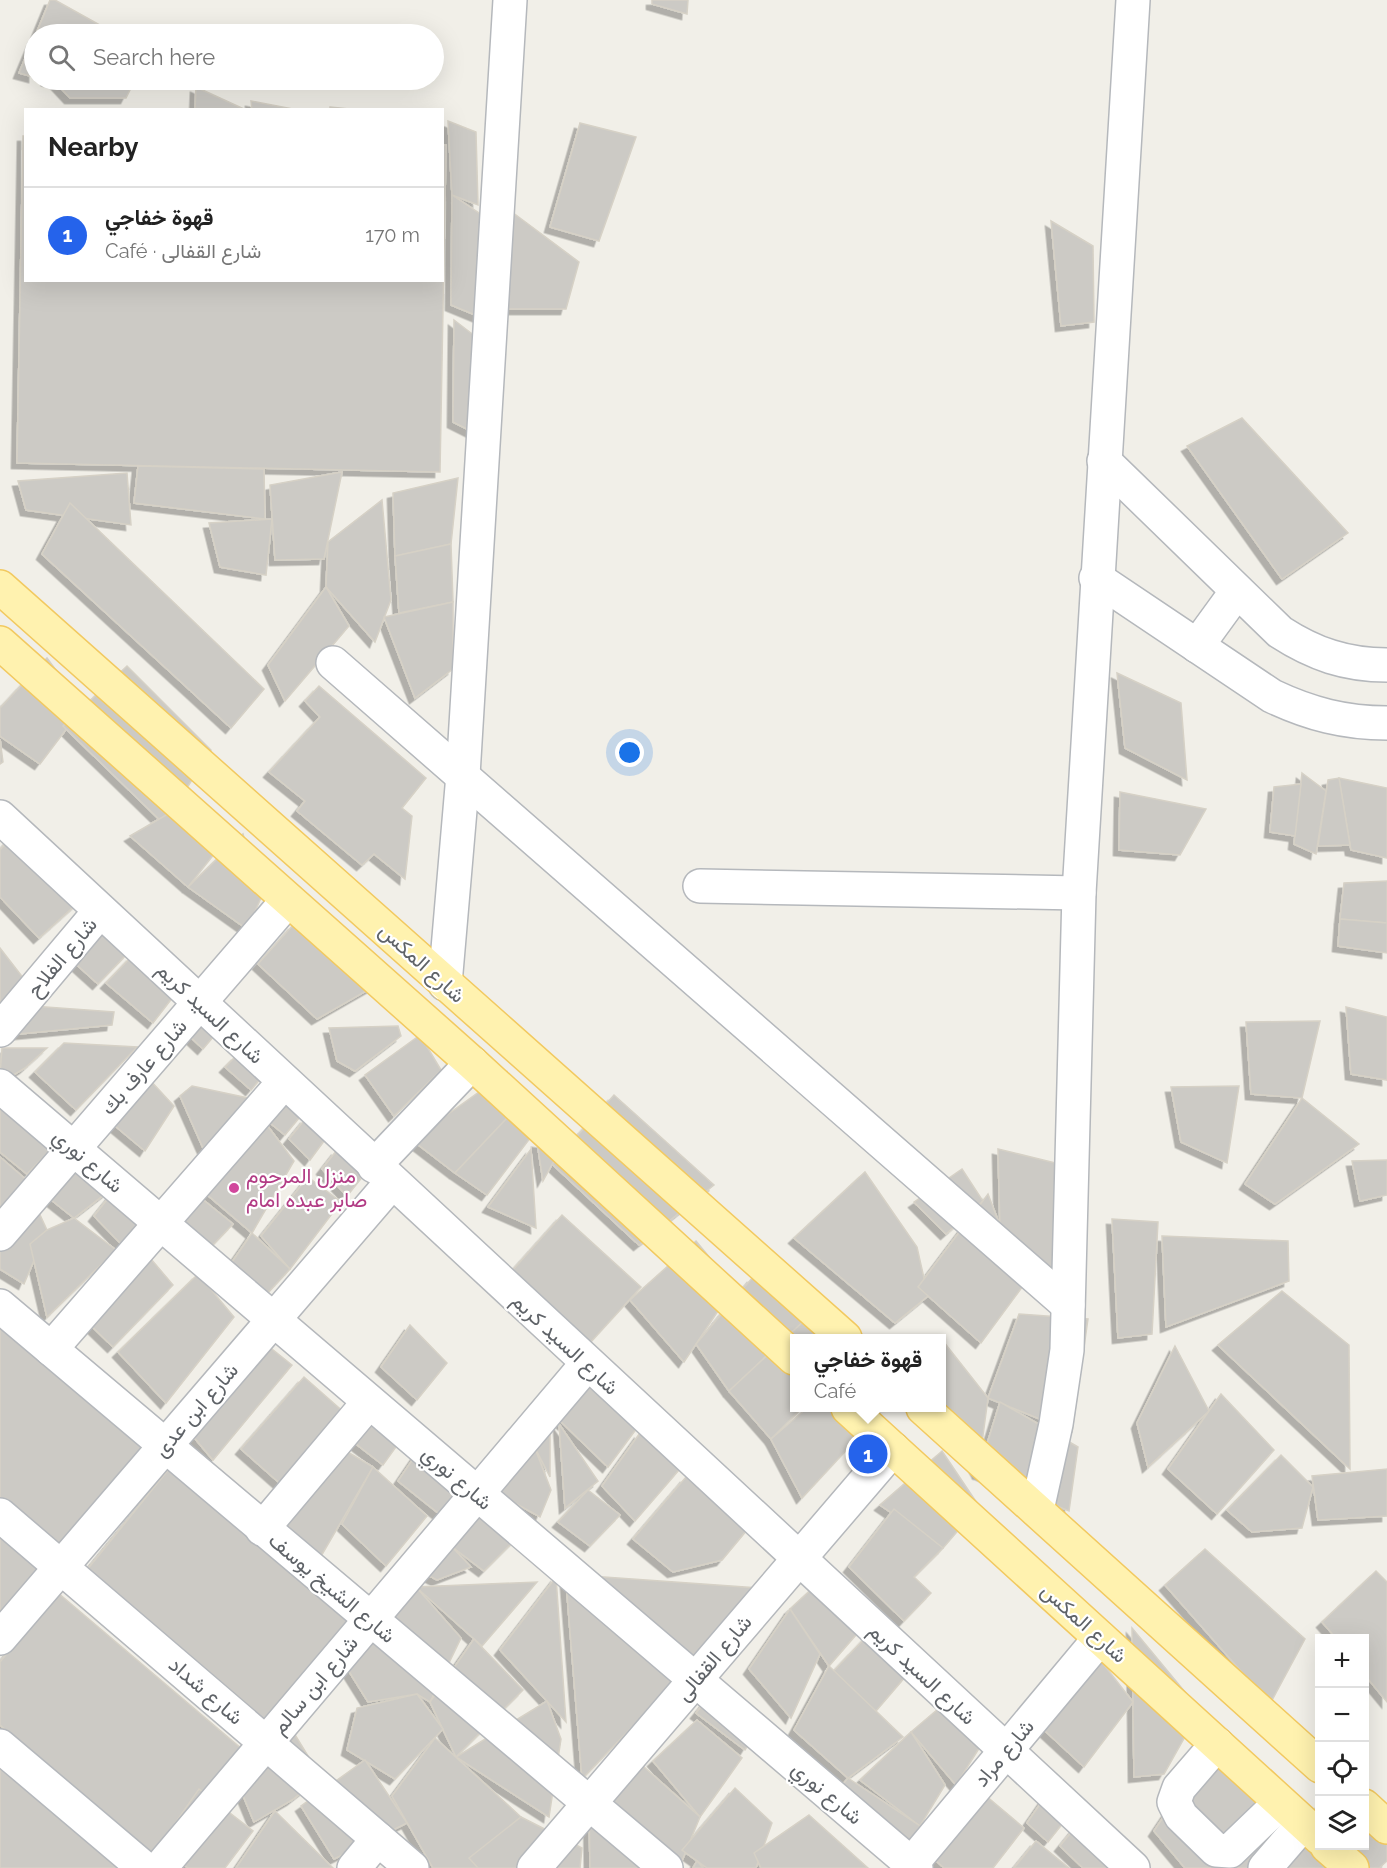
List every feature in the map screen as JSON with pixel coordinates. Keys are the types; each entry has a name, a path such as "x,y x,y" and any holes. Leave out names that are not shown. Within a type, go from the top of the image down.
{"main road":[{"name":"شارع المكس","path":"0,587 840,1334"},
{"name":"شارع المكس","path":"0,643 472,1063 790,1354"},
{"name":"شارع المكس","path":"853,1412 1301,1822"},
{"path":"928,1412 1315,1761"},
{"path":"1369,1810 1387,1827"},
{"path":"1332,1850 1352,1868"}],"street":[{"path":"445,984 463,775 510,0"},
{"path":"1037,1510 1058,1413 1067,1350 1079,893 1132,0"},
{"path":"1104,461 1280,632 1300,645 1340,661 1387,665"},
{"path":"1096,578 1272,696 1301,710 1351,722 1387,723"},
{"path":"1197,646 1237,591"},
{"path":"333,663 1068,1305"},
{"name":"شارع السيد كريم","path":"2,825 100,911 1133,1868"},
{"path":"700,886 1079,893"},
{"name":"شارع عارف بك","path":"0,1234 288,900"},
{"name":"شارع الفلاح","path":"0,1030 100,911"},
{"name":"شارع ابن عدى","path":"0,1638 273,1320 383,1174 472,1063"},
{"path":"51,1349 284,1082"},
{"name":"شارع نوري","path":"0,1086 912,1867"},
{"name":"شارع الشيخ يوسف","path":"0,1306 666,1868"},
{"name":"شارع ابن سالم","path":"160,1868 587,1364"},
{"path":"262,1529 369,1402"},
{"name":"شارع القفالى","path":"534,1868 893,1449"},
{"name":"شارع شداد","path":"0,1515 412,1868"},
{"name":"شارع مراد","path":"912,1867 1100,1638"},
{"path":"1217,1744 1179,1788 1174,1802 1181,1816 1216,1850 1230,1851 1301,1822"},
{"path":"0,1746 144,1868"},
{"path":"1265,1868 1301,1822"},
{"path":"354,1868 378,1839"}],"building":[{"path":"50,0 55,0 98,24 40,24"},
{"path":"652,0 688,0 687,14 652,4"},
{"path":"24,61 24,74 19,73"},
{"path":"62,90 130,90 126,98 70,98"},
{"path":"196,90 203,90 242,108 195,108"},
{"path":"251,101 288,108 252,108"},
{"path":"448,121 476,132 478,205 452,195"},
{"path":"580,123 636,137 599,241 550,227"},
{"path":"23,136 24,282 443,282 440,472 17,463"},
{"path":"444,145 446,145 444,254"},
{"path":"452,195 482,215 490,321 451,305"},
{"path":"512,212 579,262 566,309 507,309"},
{"path":"1051,221 1093,246 1094,322 1061,326"},
{"path":"454,320 475,336 475,433 453,422"},
{"path":"1242,418 1348,533 1282,579 1187,446"},
{"path":"138,466 264,469 265,519 134,503"},
{"path":"342,472 324,559 275,560 270,485"},
{"path":"127,473 131,525 26,510 18,481"},
{"path":"458,478 451,544 395,556 393,493"},
{"path":"382,500 391,600 375,642 326,587 328,542"},
{"path":"70,503 264,689 231,728 42,554"},
{"path":"272,519 266,575 220,567 209,523"},
{"path":"451,544 453,602 399,613 395,556"},
{"path":"326,587 349,626 285,701 268,665"},
{"path":"453,602 453,669 415,698 384,617"},
{"path":"47,658 83,707 40,764 0,736 0,708"},
{"path":"127,666 211,750 164,824 63,726"},
{"path":"1117,673 1181,703 1187,780 1125,748"},
{"path":"319,686 426,778 402,808 412,816 405,879 374,854 362,865 297,811 305,801 269,772 320,717 305,701"},
{"path":"0,739 3,762 0,764"},
{"path":"1302,773 1326,791 1316,854 1294,844"},
{"path":"1339,778 1387,788 1387,858 1351,850"},
{"path":"1339,778 1350,845 1318,846 1328,780"},
{"path":"1301,784 1295,836 1270,832 1274,787"},
{"path":"1120,792 1206,809 1180,855 1119,850"},
{"path":"192,800 230,834 188,887 130,836"},
{"path":"243,834 261,898 247,929 188,887"},
{"path":"11,837 80,901 39,938 0,897 0,850"},
{"path":"1387,881 1387,923 1340,919 1344,883"},
{"path":"1340,919 1387,923 1387,953 1338,946"},
{"path":"294,924 373,987 317,1019 258,964"},
{"path":"98,926 128,953 98,984 67,956"},
{"path":"0,948 24,979 0,1005"},
{"path":"132,956 176,993 153,1023 106,983"},
{"path":"32,1006 114,1012 112,1025 8,1035"},
{"path":"1346,1007 1387,1017 1387,1080 1351,1074"},
{"path":"201,1013 219,1030 203,1049 183,1030"},
{"path":"1320,1021 1302,1098 1251,1094 1246,1022"},
{"path":"398,1026 401,1036 355,1071 337,1061 329,1028"},
{"path":"420,1035 441,1070 394,1116 365,1075"},
{"path":"64,1043 137,1047 76,1110 35,1072"},
{"path":"2,1048 47,1048 25,1068 5,1080 0,1074"},
{"path":"237,1055 262,1077 251,1090 225,1067"},
{"path":"507,1072 509,1116 455,1173 412,1140"},
{"path":"149,1079 174,1106 145,1151 108,1120"},
{"path":"192,1086 253,1099 203,1148 180,1096"},
{"path":"1239,1086 1227,1163 1181,1142 1171,1087"},
{"path":"287,1095 304,1112 285,1135 265,1119"},
{"path":"614,1095 714,1185 639,1245 552,1164"},
{"path":"1302,1098 1359,1144 1275,1204 1245,1184"},
{"path":"0,1102 53,1147 27,1174 0,1152"},
{"path":"257,1112 294,1161 252,1233 204,1192"},
{"path":"509,1116 534,1133 487,1195 455,1173"},
{"path":"306,1118 327,1137 310,1160 289,1139"},
{"path":"537,1142 562,1146 543,1181"},
{"path":"531,1149 536,1228 488,1207"},
{"path":"998,1149 1072,1167 1062,1276 1001,1269"},
{"path":"337,1150 363,1176 347,1196 322,1169"},
{"path":"0,1157 30,1183 0,1215"},
{"path":"1387,1160 1387,1195 1360,1201 1352,1161"},
{"path":"79,1163 110,1190 74,1218 50,1199"},
{"path":"962,1169 983,1201 946,1234 914,1202"},
{"path":"865,1172 917,1247 928,1296 895,1323 794,1238"},
{"path":"308,1177 341,1202 290,1269 261,1236"},
{"path":"114,1191 147,1217 122,1245 94,1216"},
{"path":"196,1194 233,1224 211,1247 175,1218"},
{"path":"988,1194 1023,1286 981,1343 918,1287"},
{"path":"35,1204 47,1230 24,1284 0,1269 0,1249"},
{"path":"562,1215 641,1287 589,1344 511,1272"},
{"path":"74,1218 116,1250 47,1317 30,1244 47,1230"},
{"path":"1112,1219 1158,1222 1152,1334 1118,1338"},
{"path":"252,1233 290,1269 264,1297 230,1265"},
{"path":"1162,1236 1288,1241 1289,1281 1166,1327"},
{"path":"696,1241 734,1287 684,1362 630,1300"},
{"path":"140,1246 173,1285 113,1347 80,1315"},
{"path":"198,1274 234,1317 166,1403 118,1352"},
{"path":"753,1277 806,1319 729,1391 696,1344"},
{"path":"1282,1291 1349,1345 1350,1469 1218,1345"},
{"path":"1019,1314 1088,1319 1072,1432 988,1398"},
{"path":"806,1319 823,1334 790,1334 790,1412 798,1412 771,1439 729,1391"},
{"path":"0,1321 151,1448 60,1555 0,1503"},
{"path":"410,1325 447,1363 417,1400 381,1367"},
{"path":"262,1341 292,1365 213,1460 186,1428"},
{"path":"946,1345 988,1398 978,1473 944,1412"},
{"path":"1175,1346 1209,1411 1148,1467 1137,1423"},
{"path":"304,1377 346,1414 284,1487 241,1449"},
{"path":"584,1380 637,1428 608,1467 554,1415"},
{"path":"1221,1394 1274,1450 1217,1514 1168,1469"},
{"path":"1000,1402 1078,1447 1069,1511 978,1473"},
{"path":"802,1412 874,1412 877,1417 802,1498 771,1439"},
{"path":"370,1416 401,1440 383,1465 351,1440"},
{"path":"550,1421 550,1477 528,1434"},
{"path":"559,1424 598,1481 565,1508"},
{"path":"640,1433 679,1470 635,1521 602,1486"},
{"path":"534,1446 551,1490 540,1517 495,1492"},
{"path":"341,1448 373,1467 320,1558 279,1519"},
{"path":"942,1451 979,1506 943,1548 880,1505"},
{"path":"417,1453 457,1487 442,1516 398,1481"},
{"path":"1281,1455 1313,1487 1302,1528 1252,1532 1227,1510"},
{"path":"373,1467 427,1516 386,1566 342,1524"},
{"path":"169,1469 354,1626 263,1732 82,1576"},
{"path":"1387,1469 1387,1516 1318,1520 1312,1476"},
{"path":"686,1477 747,1530 722,1560 673,1572 633,1539"},
{"path":"588,1490 620,1515 590,1546 558,1522"},
{"path":"480,1508 517,1538 484,1571 451,1546"},
{"path":"894,1509 943,1548 914,1577 931,1593 904,1621 849,1567"},
{"path":"0,1531 46,1569 0,1621"},
{"path":"451,1546 471,1567 437,1580 414,1568"},
{"path":"1205,1549 1305,1639 1270,1704 1165,1585"},
{"path":"1376,1571 1387,1582 1387,1702 1369,1680 1369,1634 1332,1634 1322,1622"},
{"path":"590,1576 758,1588 691,1661"},
{"path":"556,1577 566,1722 500,1650"},
{"path":"537,1582 482,1646 416,1587"},
{"path":"566,1582 679,1678 582,1779"},
{"path":"816,1585 862,1628 829,1666 790,1609"},
{"path":"416,1587 461,1638 430,1702 417,1694 368,1702 345,1665"},
{"path":"57,1592 242,1749 152,1855 0,1725 0,1662"},
{"path":"790,1609 820,1654 791,1718 749,1669"},
{"path":"1132,1628 1200,1710 1164,1774 1134,1777"},
{"path":"867,1636 906,1676 863,1726 825,1680"},
{"path":"474,1639 523,1690 456,1757 430,1702"},
{"path":"1101,1661 1133,1702 1084,1767 1043,1729"},
{"path":"829,1666 903,1737 848,1778 794,1730"},
{"path":"417,1694 443,1729 395,1779 347,1750 357,1708"},
{"path":"708,1698 755,1734 745,1750 696,1713"},
{"path":"547,1701 561,1739 549,1817 456,1757"},
{"path":"944,1704 983,1742 956,1785 911,1732"},
{"path":"697,1720 742,1758 700,1817 653,1761"},
{"path":"289,1725 321,1777 292,1800 254,1822 240,1788"},
{"path":"1223,1728 1314,1814 1253,1868 1185,1868 1154,1831"},
{"path":"911,1732 945,1785 920,1826 860,1780"},
{"path":"435,1738 521,1817 480,1868 433,1868 392,1796"},
{"path":"365,1760 407,1823 334,1859 301,1806"},
{"path":"0,1762 125,1868 0,1868"},
{"path":"643,1766 700,1817 679,1868 599,1812"},
{"path":"848,1778 920,1826 905,1849 840,1788"},
{"path":"735,1788 772,1823 756,1868 707,1868 682,1850"},
{"path":"199,1789 253,1831 225,1868 188,1868 159,1846"},
{"path":"1369,1792 1387,1808 1387,1861 1379,1868 1275,1868 1315,1811 1315,1850 1369,1850"},
{"path":"985,1795 1024,1828 993,1868 944,1868 932,1857"},
{"path":"1045,1797 1067,1818 1048,1842 1027,1823"},
{"path":"589,1804 647,1868 590,1868"},
{"path":"275,1811 333,1868 236,1868"},
{"path":"809,1815 868,1868 761,1868 754,1853"},
{"path":"521,1817 582,1848 580,1868 478,1868 469,1858"},
{"path":"1077,1825 1114,1859 1109,1868 1083,1868 1060,1846"},
{"path":"1036,1841 1069,1868 1014,1868"},
{"path":"697,1861 703,1868 693,1868"}],"place":[{"name":"منزل المرحوم صابر عبده امام","path":"234,1188"},
{"name":"قهوة خفاجي","path":"868,1454"}]}
